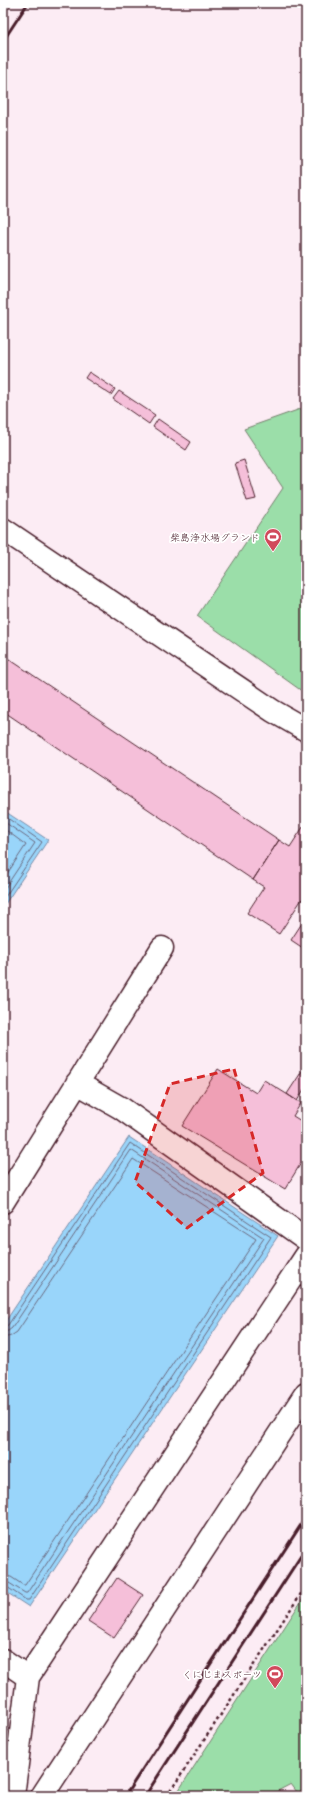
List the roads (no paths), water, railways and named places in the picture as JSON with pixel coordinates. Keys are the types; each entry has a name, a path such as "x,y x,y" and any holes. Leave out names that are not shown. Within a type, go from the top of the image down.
{"street":[{"path":"3,529 273,711 306,730"},
{"path":"3,1202 162,948"},
{"path":"77,1083 121,1108 306,1239"},
{"path":"10,1788 28,1677 306,1256"},
{"path":"42,1796 306,1393"},
{"path":"3,1660 28,1677"}],"water":[{"path":"3,810 48,840 3,907"},
{"path":"129,1137 278,1236 29,1607 3,1590 3,1325"}],"railway":[{"path":"3,14 10,3"},
{"path":"3,41 28,3"},
{"path":"125,1796 306,1517"},
{"path":"145,1796 306,1548"}],"place":[{"name":"柴島浄水場グランド","path":"273,552"},
{"name":"くにじまスポーツ","path":"275,1689"}]}
